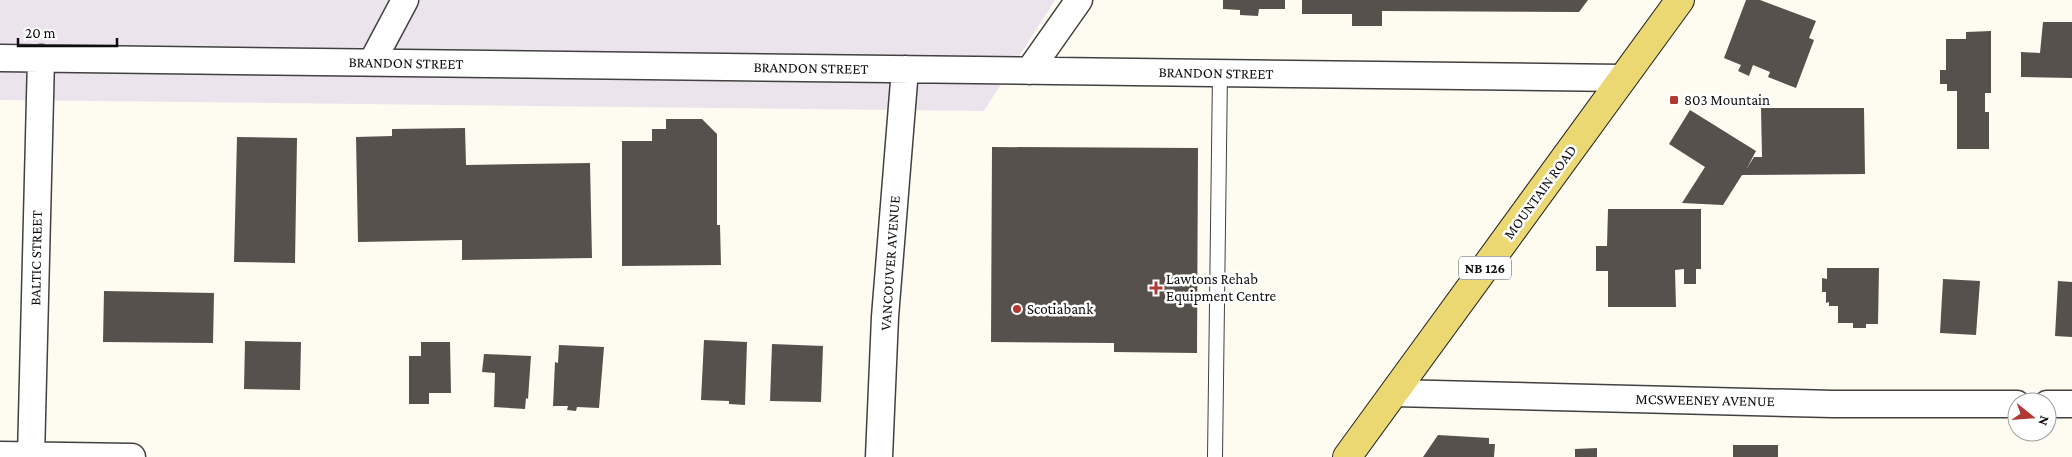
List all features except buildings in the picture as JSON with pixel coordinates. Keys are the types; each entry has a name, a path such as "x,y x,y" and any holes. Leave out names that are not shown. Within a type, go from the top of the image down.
{"main road":[{"name":"MOUNTAIN ROAD","path":"1347,457 1680,0"}],"street":[{"path":"372,62 405,0"},
{"path":"1029,71 1079,0"},
{"name":"BRANDON STREET","path":"0,58 1622,78"},
{"name":"BALTIC STREET","path":"31,456 41,58"},
{"name":"VANCOUVER AVENUE","path":"879,457 885,317 905,69"},
{"name":"MCSWEENEY AVENUE","path":"1394,393 1833,404 2007,404"},
{"path":"2057,404 2072,404"},
{"path":"0,455 132,457"}],"lane":[{"path":"1215,457 1220,73"}],"shaded area":[{"path":"0,0 1055,0 984,111 0,100"}],"place":[{"name":"803 Mountain","path":"1674,100"},
{"name":"Lawtons Rehab Equipment Centre","path":"1156,288"},
{"name":"Scotiabank","path":"1017,309"}]}
